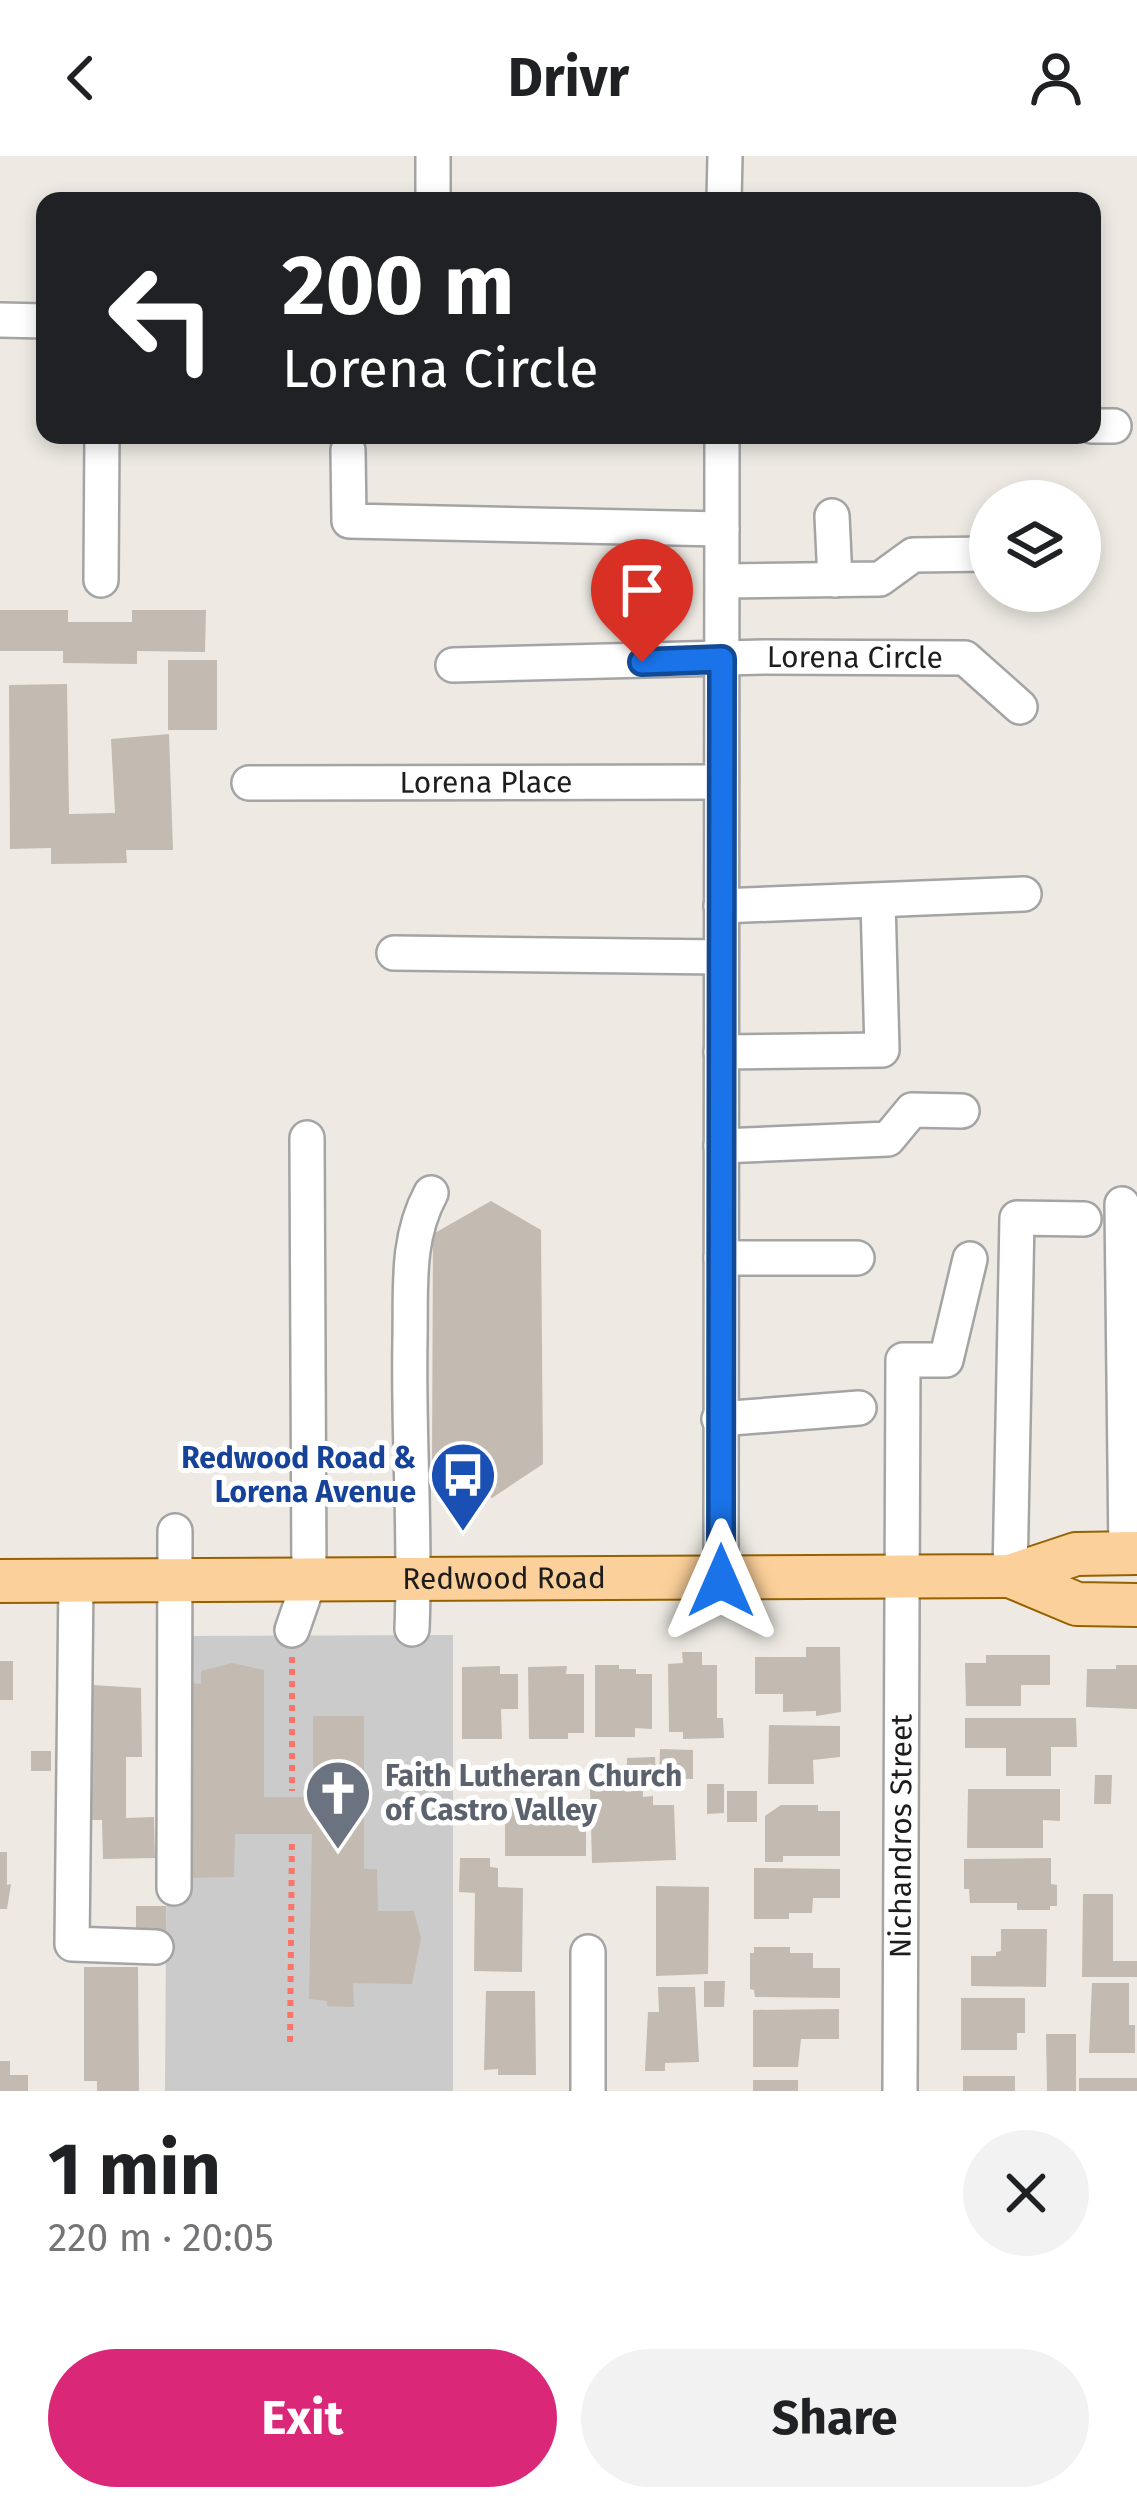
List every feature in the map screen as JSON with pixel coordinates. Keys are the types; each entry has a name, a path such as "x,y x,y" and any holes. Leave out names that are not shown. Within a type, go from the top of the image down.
{"main road":[{"name":"Redwood Road","path":"0,1581 902,1579 1010,1576 1076,1554 1132,1553"},
{"name":"Redwood Road","path":"1010,1576 1077,1604 1137,1605"}],"street":[{"path":"433,156 433,192"},
{"path":"724,192 725,156"},
{"path":"0,320 36,321"},
{"path":"101,580 102,444"},
{"path":"721,1581 722,444"},
{"path":"347,450 349,521 722,529"},
{"path":"832,516 835,580"},
{"path":"723,581 880,579 913,555 969,554"},
{"name":"Lorena Circle","path":"453,664 965,658 1020,707"},
{"name":"Lorena Place","path":"249,783 721,782"},
{"path":"721,906 1024,894"},
{"path":"721,1052 881,1049 878,901"},
{"path":"394,953 721,957"},
{"path":"721,1147 888,1139 912,1111 962,1111"},
{"path":"292,1630 309,1581 308,1138"},
{"path":"412,1629 412,1244 431,1193"},
{"path":"1122,1204 1132,1553"},
{"path":"1010,1576 1017,1218 1084,1219"},
{"path":"721,1258 857,1258"},
{"name":"Nichandros Street","path":"900,2091 903,1360 946,1360 970,1259"},
{"path":"719,1419 859,1408"},
{"path":"174,1888 175,1531"},
{"path":"76,1580 72,1944 156,1947"},
{"path":"588,1952 588,2091"}],"path":[{"path":"292,1630 292,1791"},
{"path":"290,2042 292,1838"}],"shaded area":[{"path":"453,1635 453,2091 165,2091 168,1636"}],"building":[{"path":"0,610 68,610 68,622 132,622 132,610 206,610 205,652 137,651 137,664 63,663 63,651 0,651"},
{"path":"168,660 217,660 217,730 168,730"},
{"path":"67,684 69,814 115,813 111,739 169,734 173,850 126,850 127,863 51,864 51,848 10,849 9,685"},
{"path":"491,1201 541,1230 543,1464 492,1498 432,1465 433,1234"},
{"path":"806,1647 840,1647 841,1712 816,1716 816,1711 783,1712 783,1694 755,1694 755,1657 806,1657"},
{"path":"682,1652 702,1652 702,1665 717,1665 717,1718 723,1718 724,1738 683,1739 683,1732 669,1732 668,1664 683,1663"},
{"path":"986,1655 1050,1655 1050,1685 1021,1685 1021,1706 966,1706 965,1663 986,1663"},
{"path":"0,1661 13,1661 13,1700 0,1700"},
{"name":"Faith Lutheran Church of Castro Valley","path":"232,1663 264,1670 264,1797 313,1797 313,1716 364,1716 364,1869 377,1869 378,1911 414,1911 421,1938 412,1984 353,1983 354,2007 327,2006 327,2001 309,1999 312,1834 235,1834 234,1877 183,1878 189,1683 201,1684 201,1671"},
{"path":"595,1665 619,1665 619,1669 636,1669 636,1674 652,1674 652,1729 635,1728 635,1737 595,1737"},
{"path":"1116,1665 1137,1665 1137,1709 1086,1707 1087,1669 1116,1669"},
{"path":"500,1666 500,1674 518,1674 518,1709 501,1709 502,1739 462,1739 462,1667"},
{"path":"567,1666 566,1674 584,1674 584,1733 568,1733 568,1739 529,1739 528,1667"},
{"path":"92,1685 141,1688 142,1757 126,1757 126,1818 154,1817 155,1858 103,1859 102,1820 89,1820"},
{"path":"965,1718 1076,1718 1077,1747 1051,1747 1051,1776 1006,1776 1006,1748 965,1748"},
{"path":"769,1725 840,1726 840,1757 813,1760 814,1784 768,1784"},
{"path":"660,1749 693,1750 693,1779 659,1778"},
{"path":"31,1751 51,1751 51,1771 31,1771"},
{"path":"655,1757 656,1777 627,1778 627,1758"},
{"path":"1095,1775 1112,1775 1111,1804 1094,1804"},
{"path":"707,1784 724,1784 724,1813 707,1814"},
{"path":"643,1786 643,1797 653,1796 653,1805 674,1805 676,1860 592,1863 590,1787"},
{"path":"968,1789 1060,1789 1060,1821 1043,1820 1043,1848 967,1848"},
{"path":"727,1791 757,1791 757,1822 727,1822"},
{"path":"781,1805 818,1805 818,1811 840,1811 840,1856 783,1856 783,1862 765,1862 765,1816"},
{"path":"505,1807 586,1807 586,1856 505,1856"},
{"path":"0,1852 7,1852 7,1885 11,1884 7,1909 0,1909"},
{"path":"460,1858 490,1858 490,1867 498,1868 498,1887 523,1888 522,1972 474,1971 475,1893 459,1892"},
{"path":"1051,1858 1057,1906 1050,1910 1017,1910 1017,1903 970,1903 969,1889 964,1889 964,1859"},
{"path":"754,1868 840,1869 840,1898 813,1898 812,1913 789,1913 789,1919 754,1919"},
{"path":"656,1886 709,1887 708,1974 656,1976"},
{"path":"1083,1894 1113,1894 1113,1961 1137,1961 1137,1977 1082,1977"},
{"path":"136,1906 166,1906 166,1935 136,1935"},
{"path":"1001,1929 1047,1929 1046,1987 971,1986 971,1956 996,1956 1001,1951"},
{"path":"754,1947 790,1947 790,1953 813,1953 813,1968 840,1968 840,1998 755,1997 750,1989"},
{"path":"84,1967 138,1967 139,2091 97,2091 97,2081 84,2081"},
{"path":"704,1981 725,1981 724,2007 704,2007"},
{"path":"1092,1983 1129,1983 1135,2053 1089,2053"},
{"path":"658,1987 695,1987 699,2062 665,2063 665,2071 645,2071 648,2012 659,2012"},
{"path":"486,1991 535,1991 536,2075 498,2075 498,2069 484,2070"},
{"path":"961,1998 1025,1998 1025,2033 1017,2033 1017,2050 961,2050"},
{"path":"839,2009 839,2039 801,2039 798,2067 753,2067 753,2010"},
{"path":"1046,2034 1076,2034 1076,2091 1047,2091"},
{"path":"0,2061 10,2061 10,2075 28,2075 28,2091 0,2091"},
{"path":"963,2076 1015,2076 1015,2091 963,2091"},
{"path":"1079,2078 1137,2078 1137,2091 1079,2091"},
{"path":"753,2080 798,2080 798,2091 753,2091"}],"place":[{"name":"Redwood Road & Lorena Avenue","path":"463,1534"},
{"name":"Faith Lutheran Church of Castro Valley","path":"338,1852"}],"route":[{"path":"642,662 722,659 721,1581"}]}
